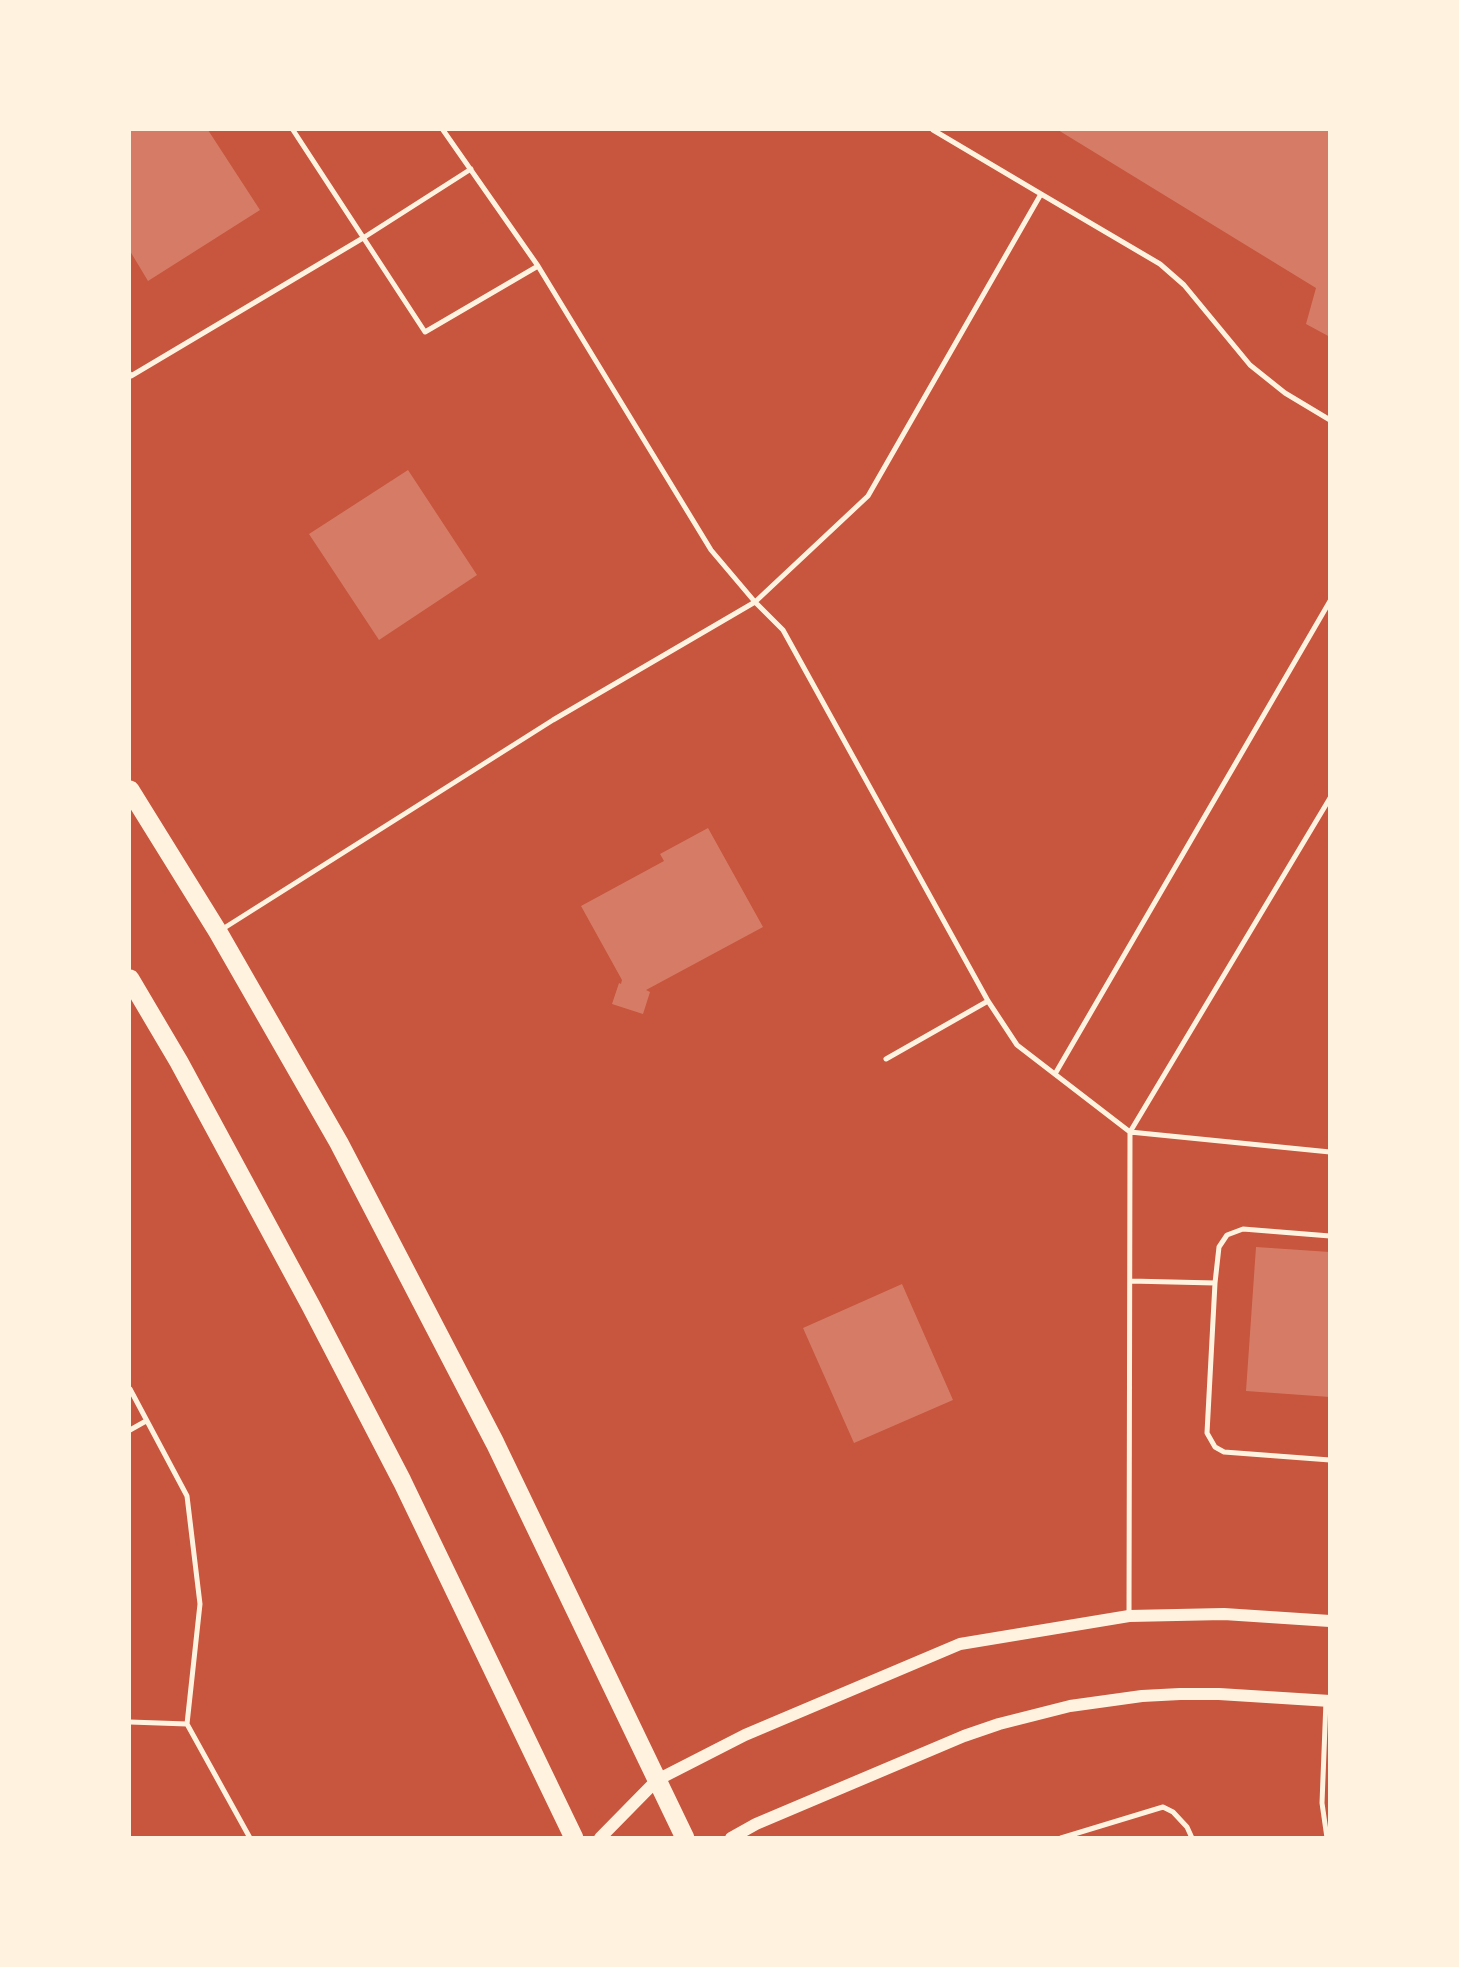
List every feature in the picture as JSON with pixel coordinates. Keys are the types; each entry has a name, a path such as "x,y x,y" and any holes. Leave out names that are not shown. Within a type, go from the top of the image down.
{"highway":[{"path":"130,790 218,932 346,1155 495,1443 685,1838"},
{"path":"130,811 171,857"},
{"path":"130,979 311,1306 402,1480 575,1838"}],"street":[{"path":"600,1838 657,1780 744,1735 960,1644 1129,1616 1224,1614 1329,1621"},
{"path":"731,1838 964,1736 1070,1706 1142,1696 1180,1694 1328,1701"}],"lane":[{"path":"293,130 425,332 538,266"},
{"path":"443,130 538,266 711,551 783,630 988,1001 1017,1045 1130,1132 1329,1152"},
{"path":"933,130 1160,264 1184,285 1250,365 1284,393 1329,420"},
{"path":"130,374 131,376 363,237 471,169"},
{"path":"218,932 553,720 755,602 868,496 1041,194"},
{"path":"1055,1074 1329,601"},
{"path":"1129,1616 1130,1132 1329,797"},
{"path":"886,1059 988,1001"},
{"path":"1329,1236 1243,1229 1227,1235 1219,1247 1207,1433 1215,1447 1224,1452 1329,1460"},
{"path":"1130,1280 1215,1283"},
{"path":"130,1389 187,1496 200,1604 187,1724 250,1838"},
{"path":"130,1430 146,1421"},
{"path":"1327,1838 1322,1803 1328,1701"},
{"path":"130,1721 187,1724"},
{"path":"1061,1838 1163,1807 1187,1827 1192,1838"}],"building":[{"path":"130,130 208,130 260,210 148,281 130,251"},
{"path":"1058,130 1330,130 1330,337 1306,324 1316,288"},
{"path":"408,470 477,575 379,640 309,534"},
{"path":"708,828 763,927 646,990 650,992 643,1014 612,1004 622,980 581,906 664,861 660,854"},
{"path":"1256,1247 1330,1252 1330,1397 1246,1391"},
{"path":"902,1284 953,1400 854,1443 803,1328"}]}
